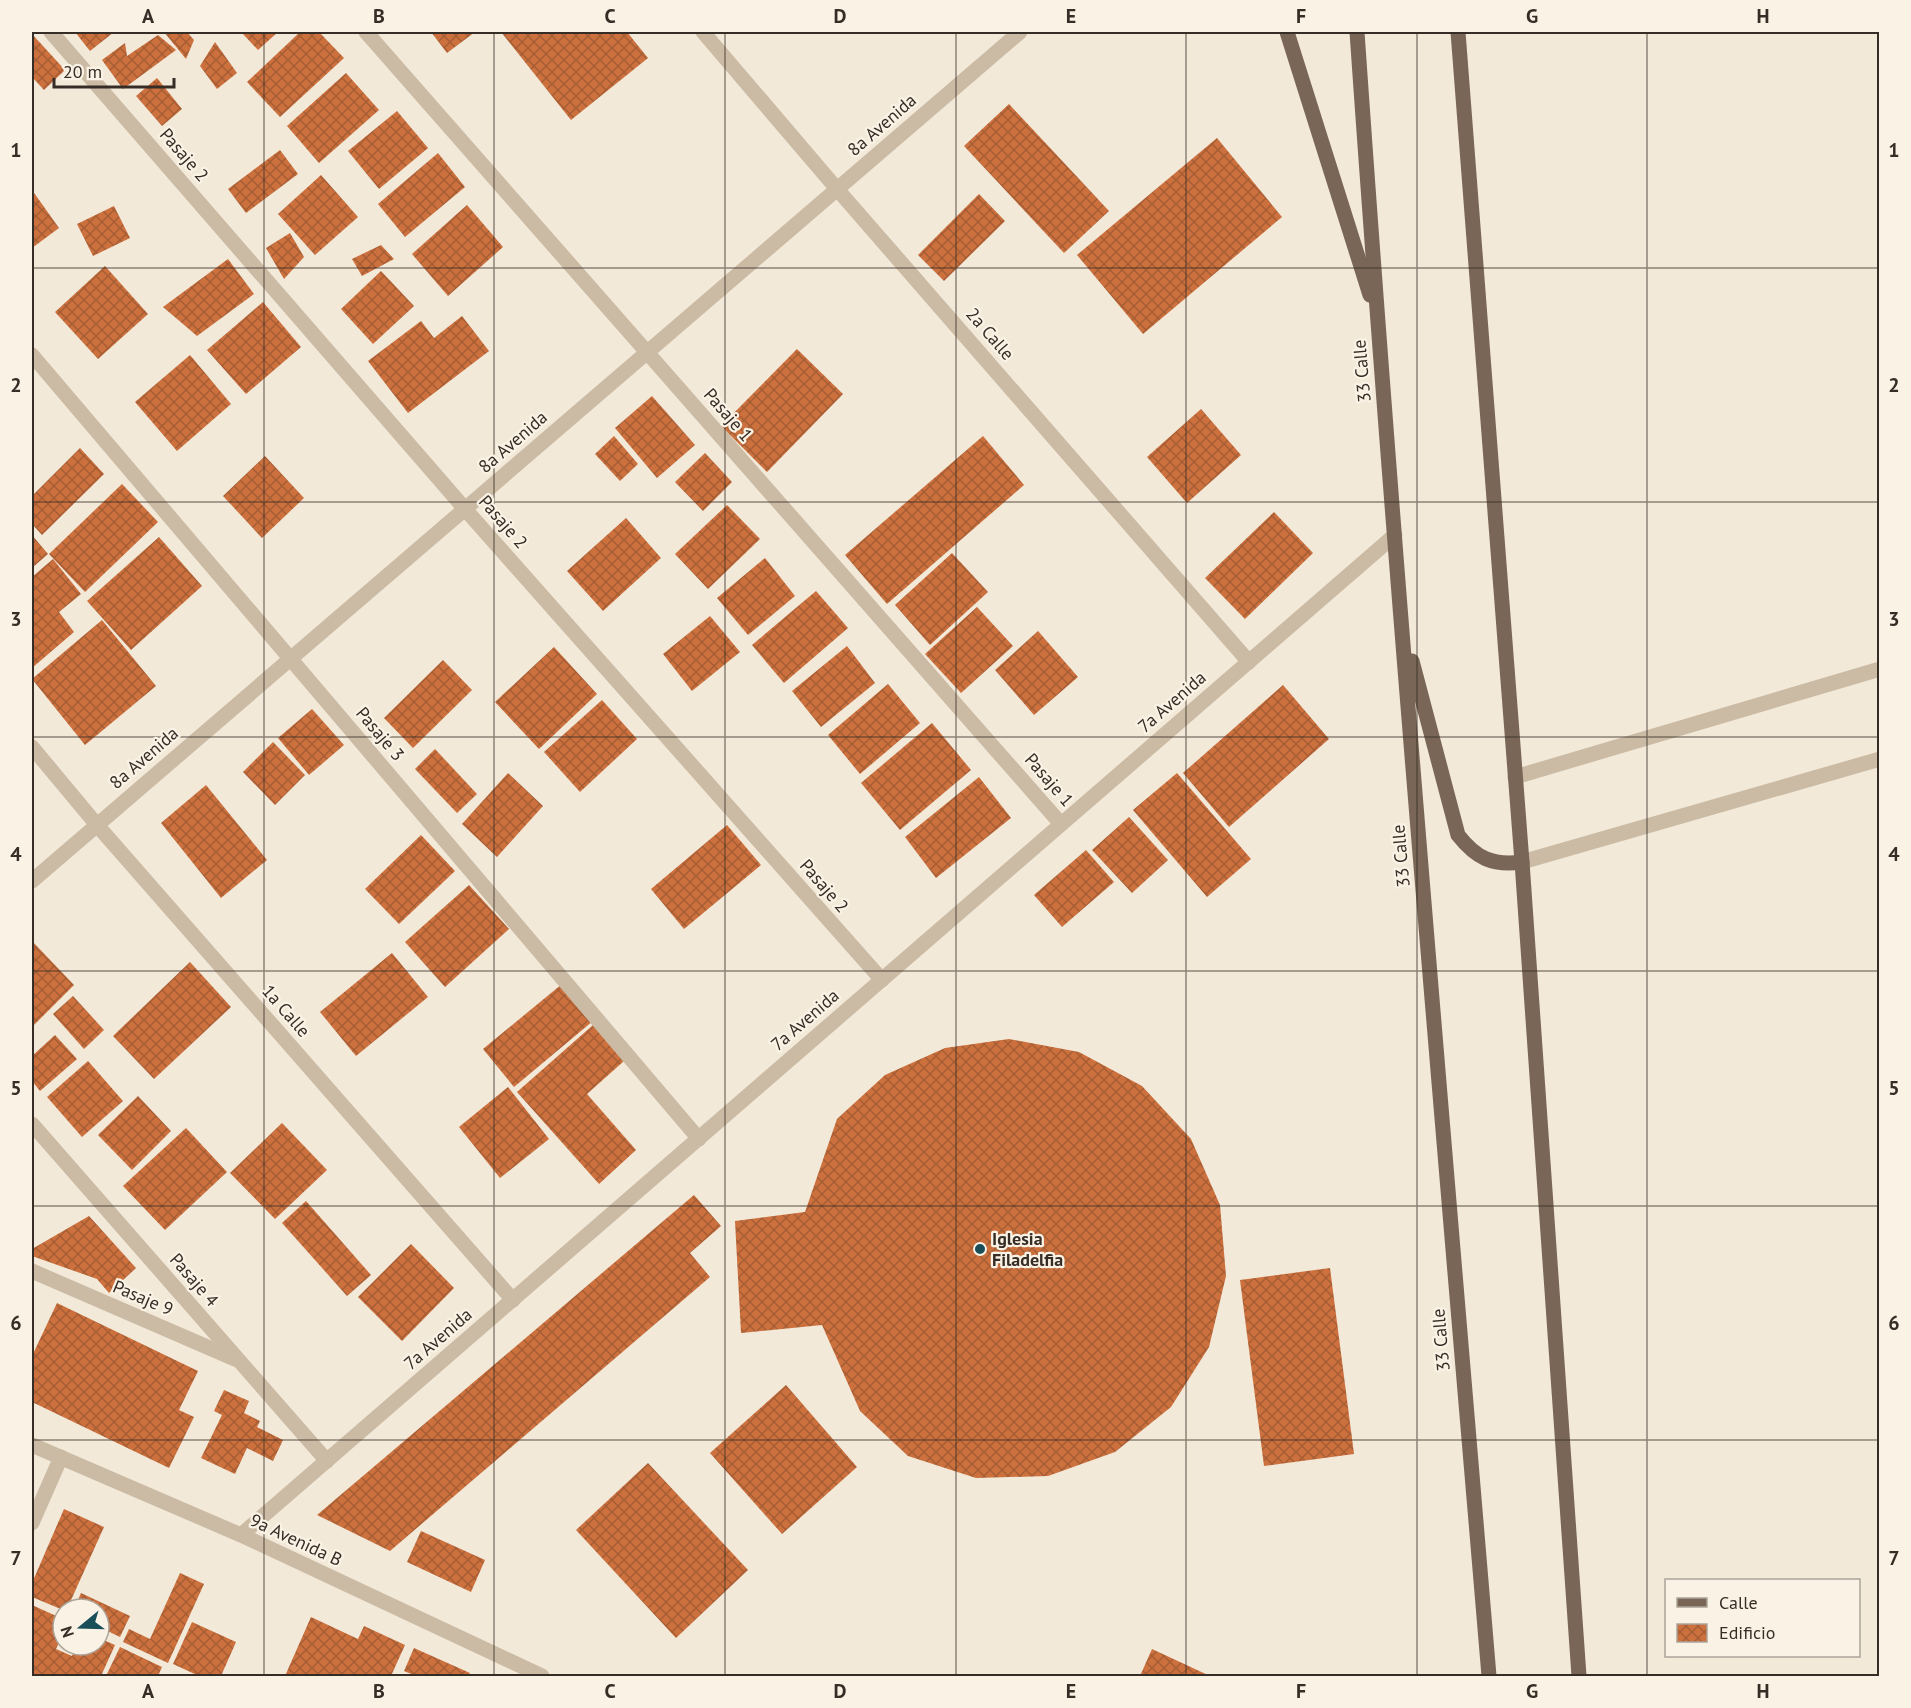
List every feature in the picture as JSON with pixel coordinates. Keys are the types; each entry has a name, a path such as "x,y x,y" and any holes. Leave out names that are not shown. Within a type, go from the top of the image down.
{"main road":[{"path":"1287,32 1377,318"},
{"name":"33 Calle","path":"1357,32 1401,620 1489,1677"},
{"path":"1458,32 1522,862 1579,1677"},
{"path":"1401,620 1458,835 1468,847 1490,861 1504,864 1522,862"}],"street":[{"name":"Pasaje 2","path":"51,32 465,509 882,980"},
{"name":"Pasaje 1","path":"366,32 1061,824"},
{"name":"2a Calle","path":"703,32 1249,662"},
{"name":"8a Avenida","path":"32,881 1020,32"},
{"name":"Pasaje 3","path":"32,355 699,1139"},
{"name":"7a Avenida","path":"241,1535 1395,535"},
{"path":"1515,777 1880,669"},
{"name":"1a Calle","path":"32,747 97,825 513,1300"},
{"path":"1522,862 1880,759"},
{"name":"Pasaje 4","path":"32,1125 327,1461"},
{"name":"Pasaje 9","path":"32,1271 238,1360"},
{"name":"9a Avenida B","path":"32,1444 241,1535 542,1677"},
{"path":"32,1523 61,1457"}],"building":[{"path":"75,32 114,32 90,51"},
{"path":"164,32 187,32 194,40 186,59"},
{"path":"243,32 278,32 258,50"},
{"path":"300,32 319,32 344,58 280,117 247,82"},
{"path":"431,32 475,32 447,53"},
{"path":"501,32 627,32 648,58 571,120"},
{"path":"32,34 65,70 44,90 32,77"},
{"path":"158,35 176,50 123,89 102,60 125,43 127,56"},
{"path":"215,42 237,73 217,89 200,66"},
{"path":"346,73 379,110 319,163 287,126"},
{"path":"157,78 182,109 162,126 136,96"},
{"path":"1009,104 1109,211 1064,253 964,146"},
{"path":"397,111 428,148 379,189 348,151"},
{"path":"1217,138 1282,217 1143,334 1077,255"},
{"path":"280,150 298,174 246,213 228,189"},
{"path":"438,153 465,187 405,237 378,204"},
{"path":"321,175 358,217 315,255 278,214"},
{"path":"32,190 59,228 32,248"},
{"path":"979,194 1005,221 944,281 918,255"},
{"path":"467,205 503,247 448,296 412,254"},
{"path":"114,206 130,238 93,256 77,224"},
{"path":"290,233 304,257 284,279 266,248"},
{"path":"381,245 394,259 362,276 352,259"},
{"path":"228,259 254,294 197,336 163,307"},
{"path":"105,266 148,314 98,359 55,312"},
{"path":"381,271 414,306 373,344 341,309"},
{"path":"263,302 301,347 246,394 207,350"},
{"path":"462,316 489,351 408,413 368,361 421,321 434,338"},
{"path":"797,349 843,394 767,472 721,426"},
{"path":"190,355 231,404 177,451 135,402"},
{"path":"652,396 695,445 657,478 615,428"},
{"path":"1201,409 1241,455 1187,503 1147,457"},
{"path":"614,436 638,464 620,481 595,454"},
{"path":"983,436 1024,485 887,604 845,555"},
{"path":"80,448 104,474 42,535 32,524 32,496"},
{"path":"705,453 732,482 703,511 675,482"},
{"path":"265,456 304,498 262,538 223,496"},
{"path":"122,484 158,522 85,592 49,554"},
{"path":"727,505 760,539 708,589 675,554"},
{"path":"1274,512 1313,553 1245,619 1205,578"},
{"path":"626,518 661,558 603,611 567,571"},
{"path":"32,535 48,554 32,568"},
{"path":"159,537 202,586 131,650 87,601"},
{"path":"952,553 988,592 930,645 895,605"},
{"path":"765,558 795,596 748,635 717,598"},
{"path":"53,559 81,594 59,612 74,632 32,668 32,577"},
{"path":"816,591 848,628 784,683 752,645"},
{"path":"977,607 1013,646 961,693 925,654"},
{"path":"710,616 740,652 692,691 663,654"},
{"path":"102,620 156,686 85,745 32,679"},
{"path":"1038,631 1078,677 1034,715 995,670"},
{"path":"847,646 875,683 821,727 792,691"},
{"path":"554,647 597,694 539,749 495,702"},
{"path":"443,660 472,690 413,748 384,718"},
{"path":"888,684 920,723 860,774 828,735"},
{"path":"1283,685 1329,739 1229,827 1183,773"},
{"path":"602,700 637,739 580,792 544,752"},
{"path":"312,709 344,745 309,775 278,738"},
{"path":"932,723 971,770 900,830 861,783"},
{"path":"273,742 305,775 275,805 243,772"},
{"path":"435,749 477,794 457,813 415,769"},
{"path":"508,773 543,806 497,857 462,824"},
{"path":"1177,773 1251,859 1207,897 1133,810"},
{"path":"979,777 1011,818 936,878 905,837"},
{"path":"206,785 267,860 221,898 161,823"},
{"path":"1129,817 1168,860 1132,893 1092,850"},
{"path":"727,825 761,865 684,929 651,889"},
{"path":"421,835 455,871 399,924 365,889"},
{"path":"1086,850 1114,882 1062,927 1034,895"},
{"path":"469,885 509,929 445,987 405,942"},
{"path":"32,941 74,985 32,1027"},
{"path":"392,953 428,997 356,1056 320,1012"},
{"path":"190,962 231,1007 154,1079 113,1036"},
{"path":"562,984 593,1021 514,1087 483,1049"},
{"path":"73,996 104,1030 84,1049 53,1014"},
{"path":"593,1025 624,1061 587,1094 636,1150 599,1184 517,1092"},
{"path":"55,1035 77,1059 40,1091 32,1081 32,1056"},
{"name":"Iglesia Filadelfia","path":"1009,1039 1079,1052 1142,1086 1191,1139 1220,1205 1226,1276 1209,1347 1171,1407 1115,1452 1048,1476 976,1478 908,1456 860,1411 822,1325 741,1333 735,1221 805,1212 837,1119 885,1075 945,1048"},
{"path":"88,1061 123,1101 82,1137 47,1097"},
{"path":"508,1087 549,1139 500,1178 459,1127"},
{"path":"138,1096 171,1131 132,1170 98,1135"},
{"path":"282,1123 327,1170 275,1219 230,1173"},
{"path":"186,1128 227,1172 165,1230 123,1186"},
{"path":"694,1195 721,1226 690,1253 710,1277 390,1551 317,1515"},
{"path":"306,1201 371,1275 347,1296 282,1223"},
{"path":"89,1216 136,1268 109,1293 97,1279 32,1256 32,1249"},
{"path":"411,1244 454,1288 402,1341 358,1297"},
{"path":"1330,1268 1354,1454 1264,1466 1240,1280"},
{"path":"57,1303 198,1371 179,1410 194,1417 169,1468 32,1402 32,1356"},
{"path":"786,1385 857,1467 782,1534 710,1453"},
{"path":"224,1390 249,1401 244,1413 260,1421 257,1427 283,1440 273,1461 247,1448 235,1474 201,1458 222,1415 214,1411"},
{"path":"648,1463 748,1570 676,1638 576,1530"},
{"path":"64,1509 104,1527 72,1597 51,1597 51,1605 32,1597 32,1583"},
{"path":"421,1531 485,1560 471,1592 407,1562"},
{"path":"180,1573 204,1584 168,1663 123,1642 129,1629 150,1639"},
{"path":"32,1605 51,1614 51,1657 110,1657 101,1676 32,1676"},
{"path":"111,1607 130,1616 120,1637 111,1633"},
{"path":"311,1617 358,1639 364,1626 405,1645 391,1676 285,1676"},
{"path":"192,1622 236,1642 221,1676 199,1676 173,1664"},
{"path":"120,1647 162,1667 158,1676 106,1676"},
{"path":"414,1648 470,1673 468,1676 416,1676 404,1671"},
{"path":"1152,1649 1210,1676 1140,1676"}],"place":[{"name":"Iglesia Filadelfia","path":"980,1249"}]}
